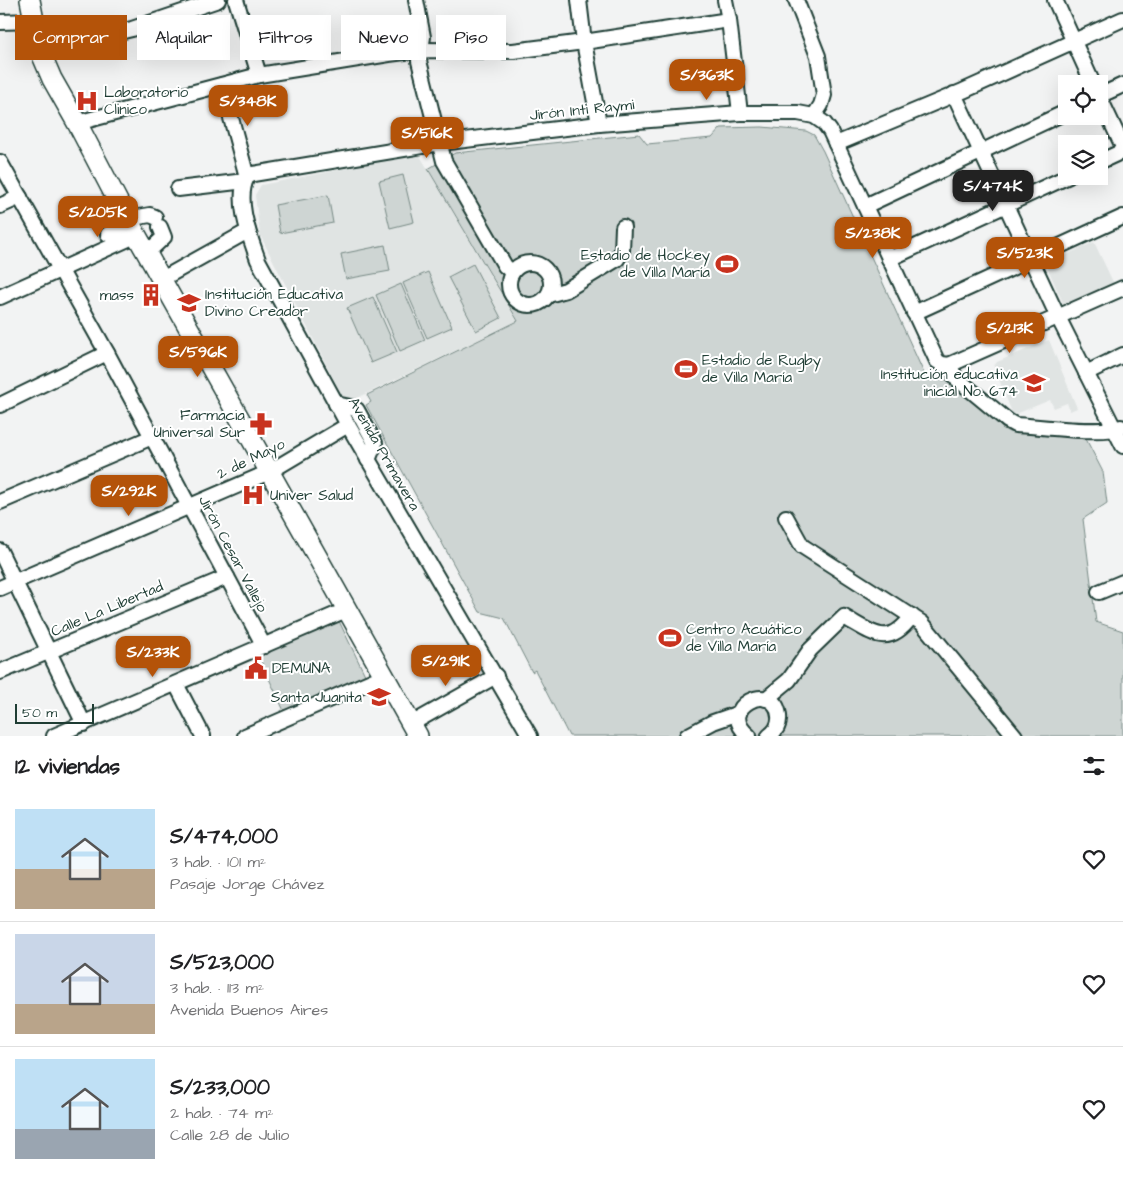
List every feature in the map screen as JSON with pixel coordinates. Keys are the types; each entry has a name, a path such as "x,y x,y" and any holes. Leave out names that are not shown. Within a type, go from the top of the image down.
{"main road":[{"path":"30,0 33,15"},
{"path":"44,60 126,221 162,279 414,730"}],"street":[{"path":"127,30 218,0"},
{"path":"236,0 259,75"},
{"path":"416,0 419,15"},
{"path":"579,0 584,42 599,124"},
{"path":"725,0 740,113"},
{"path":"796,0 818,56 824,95 821,106 814,116 824,123 830,131 937,361 949,366 956,378 1015,425 1092,430 1119,428"},
{"path":"1055,0 1090,75"},
{"path":"836,144 1123,19"},
{"path":"426,50 513,50 584,42 729,20"},
{"path":"0,22 15,22"},
{"path":"77,123 259,75 356,60"},
{"path":"419,60 444,161 505,266 512,272"},
{"name":"Avenida Primavera","path":"222,85 246,179 242,192 248,231 258,260 343,405 348,425 530,736"},
{"path":"1108,92 1123,85"},
{"path":"954,94 1058,317 1086,372 1119,428 1123,446"},
{"name":"Jirón Inti Raymi","path":"178,189 246,179 253,174 440,142 599,124 740,113 798,113 814,116"},
{"path":"1108,115 1123,147"},
{"path":"865,206 1058,116"},
{"path":"1108,158 1123,151"},
{"name":"Jirón Cesar Vallejo","path":"0,162 107,353 264,646"},
{"path":"889,259 1058,181"},
{"path":"0,206 20,197"},
{"path":"0,297 60,271 108,240 126,221 150,215 157,222 164,237 147,253"},
{"path":"914,313 1123,217"},
{"path":"548,295 566,290 617,259 622,251 623,228"},
{"path":"162,279 248,231"},
{"path":"526,263 537,263 550,274 551,290 544,300 535,305 519,302 514,298 509,288 512,272 526,263"},
{"path":"949,366 1123,288"},
{"path":"0,405 107,353"},
{"path":"1086,372 1123,355"},
{"path":"343,405 361,396"},
{"path":"343,405 357,410 375,443 368,460"},
{"name":"2 de Mayo","path":"0,588 269,472 348,425"},
{"path":"0,502 152,436"},
{"path":"786,517 802,546 922,622 1014,736"},
{"path":"0,551 84,724"},
{"name":"Calle La Libertad","path":"0,672 227,577"},
{"path":"1099,592 1123,582"},
{"path":"54,736 346,610"},
{"path":"766,699 789,680 810,650 844,617 872,633 884,636 900,630 912,616"},
{"path":"244,736 383,676"},
{"path":"414,730 496,676"},
{"path":"176,684 203,736"},
{"path":"504,690 516,697 539,736"},
{"path":"749,736 740,726 739,713 750,700 760,698 772,702 779,713 778,726 769,736"},
{"path":"687,736 713,722 739,713"}],"shaded area":[{"path":"762,127 806,131 814,135 927,380 953,380 1002,428 1009,432 1086,439 1103,472 1107,503 1083,519 1096,622 1123,631 1123,736 569,736 535,670 532,672 504,618 480,612 366,405 371,402 367,395 518,321 428,169 455,153 639,134 647,144 712,138 721,128"},
{"path":"419,154 517,321 351,401 345,401 260,235 255,195 261,185"},
{"path":"403,175 414,222 390,228 379,181"},
{"path":"328,195 333,223 280,233 275,205"},
{"path":"1094,242 1114,284 1069,305 1063,303 1048,269 1050,262"},
{"path":"385,245 390,271 346,279 341,254"},
{"path":"473,264 501,318 476,331 448,277"},
{"path":"428,272 452,327 427,338 403,283"},
{"path":"401,284 425,340 400,351 376,295"},
{"path":"373,297 397,352 371,363 347,308"},
{"name":"Institución educativa inicial No. 674","path":"1049,340 1077,408 1070,411 1067,403 1054,408 1050,400 1016,414 1012,413 994,366 997,362"},
{"path":"338,619 366,677 285,713 258,655"}],"tunnel":[{"path":"106,239 100,224 112,217"}],"place":[{"name":"Laboratorio Clinico","path":"87,101"},
{"name":"Estadio de Hockey de Villa María","path":"727,264"},
{"name":"mass","path":"151,295"},
{"name":"Institución Educativa Divino Creador","path":"189,303"},
{"name":"Estadio de Rugby de Villa María","path":"686,369"},
{"name":"Institución educativa inicial No. 674","path":"1034,383"},
{"name":"Farmacia Universal Sur","path":"261,424"},
{"name":"Univer Salud","path":"253,495"},
{"name":"Centro Acuático de Villa María","path":"670,638"},
{"name":"DEMUNA","path":"256,668"},
{"name":"Santa Juanita","path":"379,697"}]}
